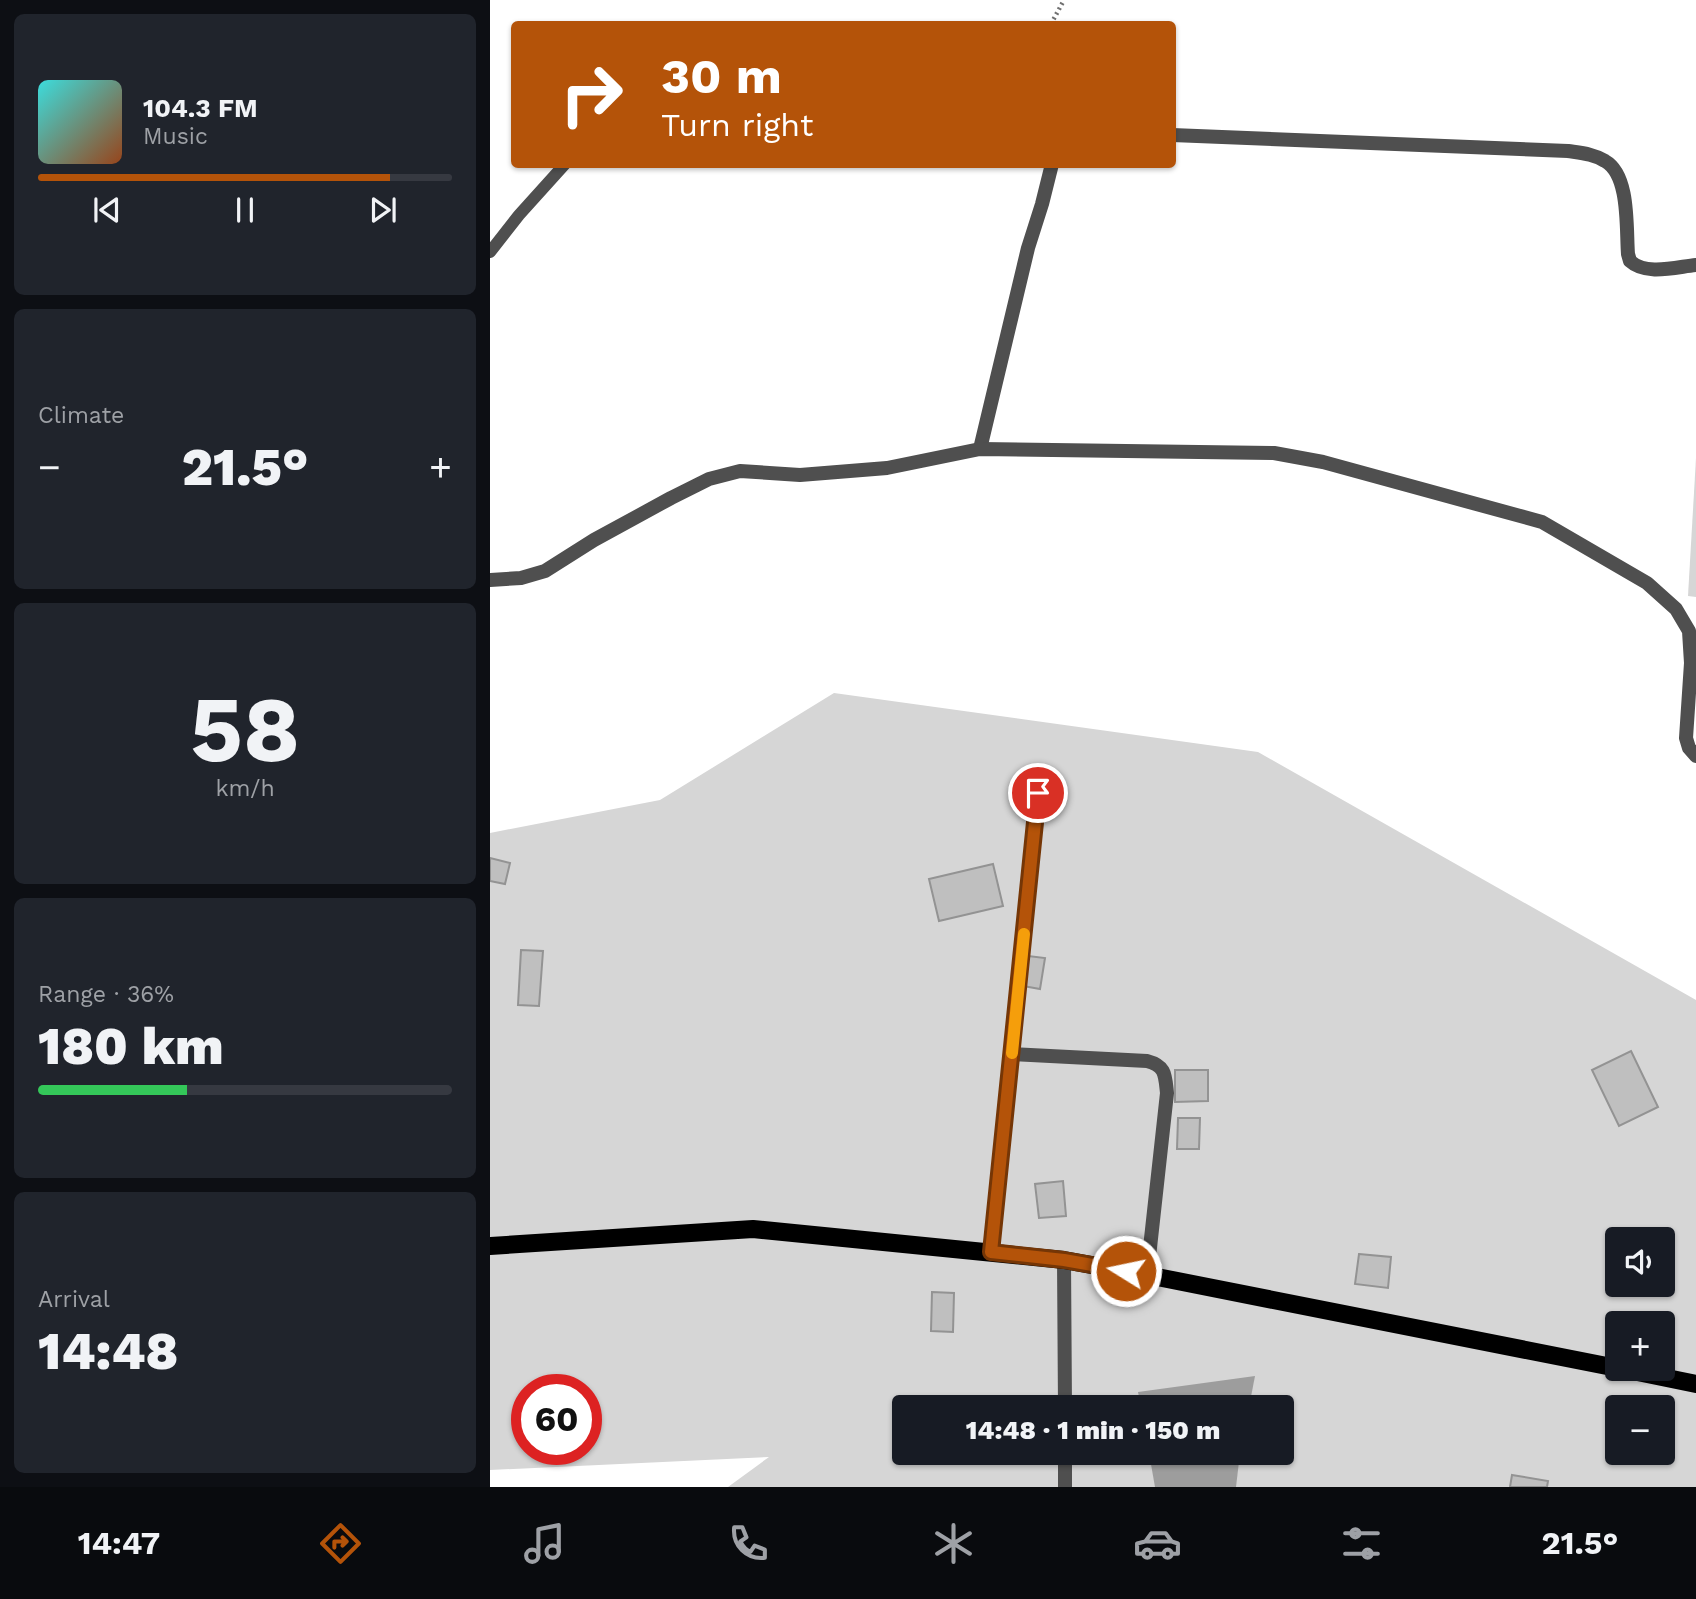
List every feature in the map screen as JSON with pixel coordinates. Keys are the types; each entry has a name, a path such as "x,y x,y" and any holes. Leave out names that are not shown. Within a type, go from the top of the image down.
{"main road":[{"path":"490,1246 753,1229 991,1252 1064,1260 1147,1275 1605,1366"},
{"path":"1675,1380 1696,1384"}],"street":[{"path":"1176,135 1568,151 1594,155 1608,162 1618,173 1623,192 1630,261 1642,268 1652,269 1696,265"},
{"path":"980,449 1028,248 1051,168"},
{"path":"490,580 521,578 545,571 594,540 671,498 709,479 740,471 800,475 887,468 980,449 1273,453 1323,462 1542,522 1647,583 1676,609 1689,631 1691,663 1686,738 1689,748 1696,756"},
{"path":"991,1252 1038,793"},
{"path":"1012,1054 1147,1061 1157,1064 1163,1070 1167,1093 1147,1275"},
{"path":"1064,1260 1065,1395"},
{"path":"1065,1465 1065,1487"}],"lane":[{"path":"490,252 561,168"}],"path":[{"path":"1053,21 1065,0"}],"shaded area":[{"path":"1696,458 1696,597 1688,596"},
{"path":"834,693 1258,752 1696,1000 1696,1487 728,1487 769,1457 602,1465 602,1374 511,1374 511,1465 597,1465 490,1470 490,833 660,800"},
{"path":"1255,1376 1251,1395 1139,1395 1138,1392"},
{"path":"1151,1465 1239,1465 1236,1487 1155,1487"}],"building":[{"path":"490,858 510,863 505,884 490,881"},
{"path":"993,864 1003,906 939,921 929,879"},
{"path":"521,950 543,951 539,1006 518,1005"},
{"path":"1028,956 1045,958 1040,989 1023,986"},
{"path":"1631,1051 1658,1107 1619,1126 1592,1070"},
{"path":"1175,1070 1208,1070 1208,1101 1175,1102"},
{"path":"1178,1118 1200,1118 1199,1149 1177,1149"},
{"path":"1063,1181 1066,1216 1039,1218 1035,1184"},
{"path":"1359,1254 1391,1257 1388,1288 1355,1284"},
{"path":"932,1292 954,1293 953,1332 931,1331"},
{"path":"1512,1475 1548,1481 1547,1487 1510,1487"}],"slow traffic":[{"path":"1012,1053 1024,934"}],"route":[{"path":"1038,793 991,1252 1064,1260 1126,1271"}]}
